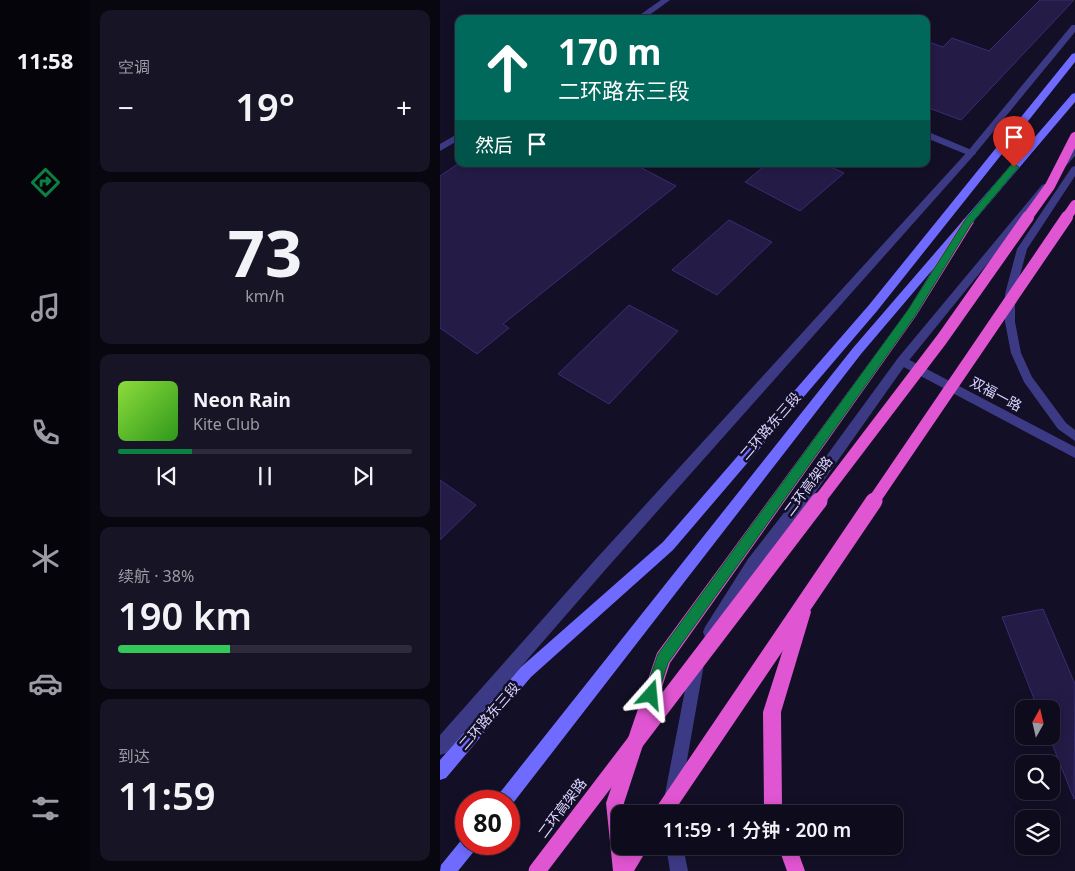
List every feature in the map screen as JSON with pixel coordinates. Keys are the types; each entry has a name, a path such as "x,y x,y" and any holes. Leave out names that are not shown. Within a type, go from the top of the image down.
{"highway":[{"name":"二环高架路","path":"537,871 942,339 1050,186 1075,137"},
{"path":"668,805 1075,205"},
{"path":"622,871 615,803 662,659 912,313 968,222"},
{"path":"773,805 772,712 805,603"},
{"path":"622,871 634,855"},
{"path":"790,855 796,871"}],"main road":[{"name":"二环路东三段","path":"440,772 526,672 668,546 873,308 1075,56"},
{"name":"二环路东三段","path":"513,790 857,351 1075,96"},
{"path":"448,871 461,855"}],"street":[{"path":"647,15 665,0"},
{"path":"440,747 601,564 971,153 1075,27"},
{"path":"930,136 971,153"},
{"path":"440,148 455,139"},
{"path":"672,805 699,650 753,564 805,496 902,360 1075,150"},
{"name":"双福一路","path":"902,360 1075,453"},
{"path":"676,855 680,871"}],"lane":[{"path":"1075,170 1022,249 1010,294 1010,322 1016,353 1028,379 1062,426 1075,436"}],"building":[{"path":"1040,0 1074,0 961,120 930,108 930,42 943,47 952,38 989,51"},
{"path":"455,166 640,167 676,186 503,324 509,328 477,354 440,328 440,176"},
{"path":"763,167 831,167 844,173 800,211 745,182"},
{"path":"729,220 772,242 717,295 672,270"},
{"path":"629,305 678,331 609,404 558,374"},
{"path":"440,480 476,505 440,540"},
{"path":"1043,609 1075,684 1074,799 1060,764 1060,755 1057,755 1053,745 1060,745 1060,700 1034,700 1002,617"}],"route":[{"path":"651,695 662,659 912,313 968,222 1014,167"}]}
